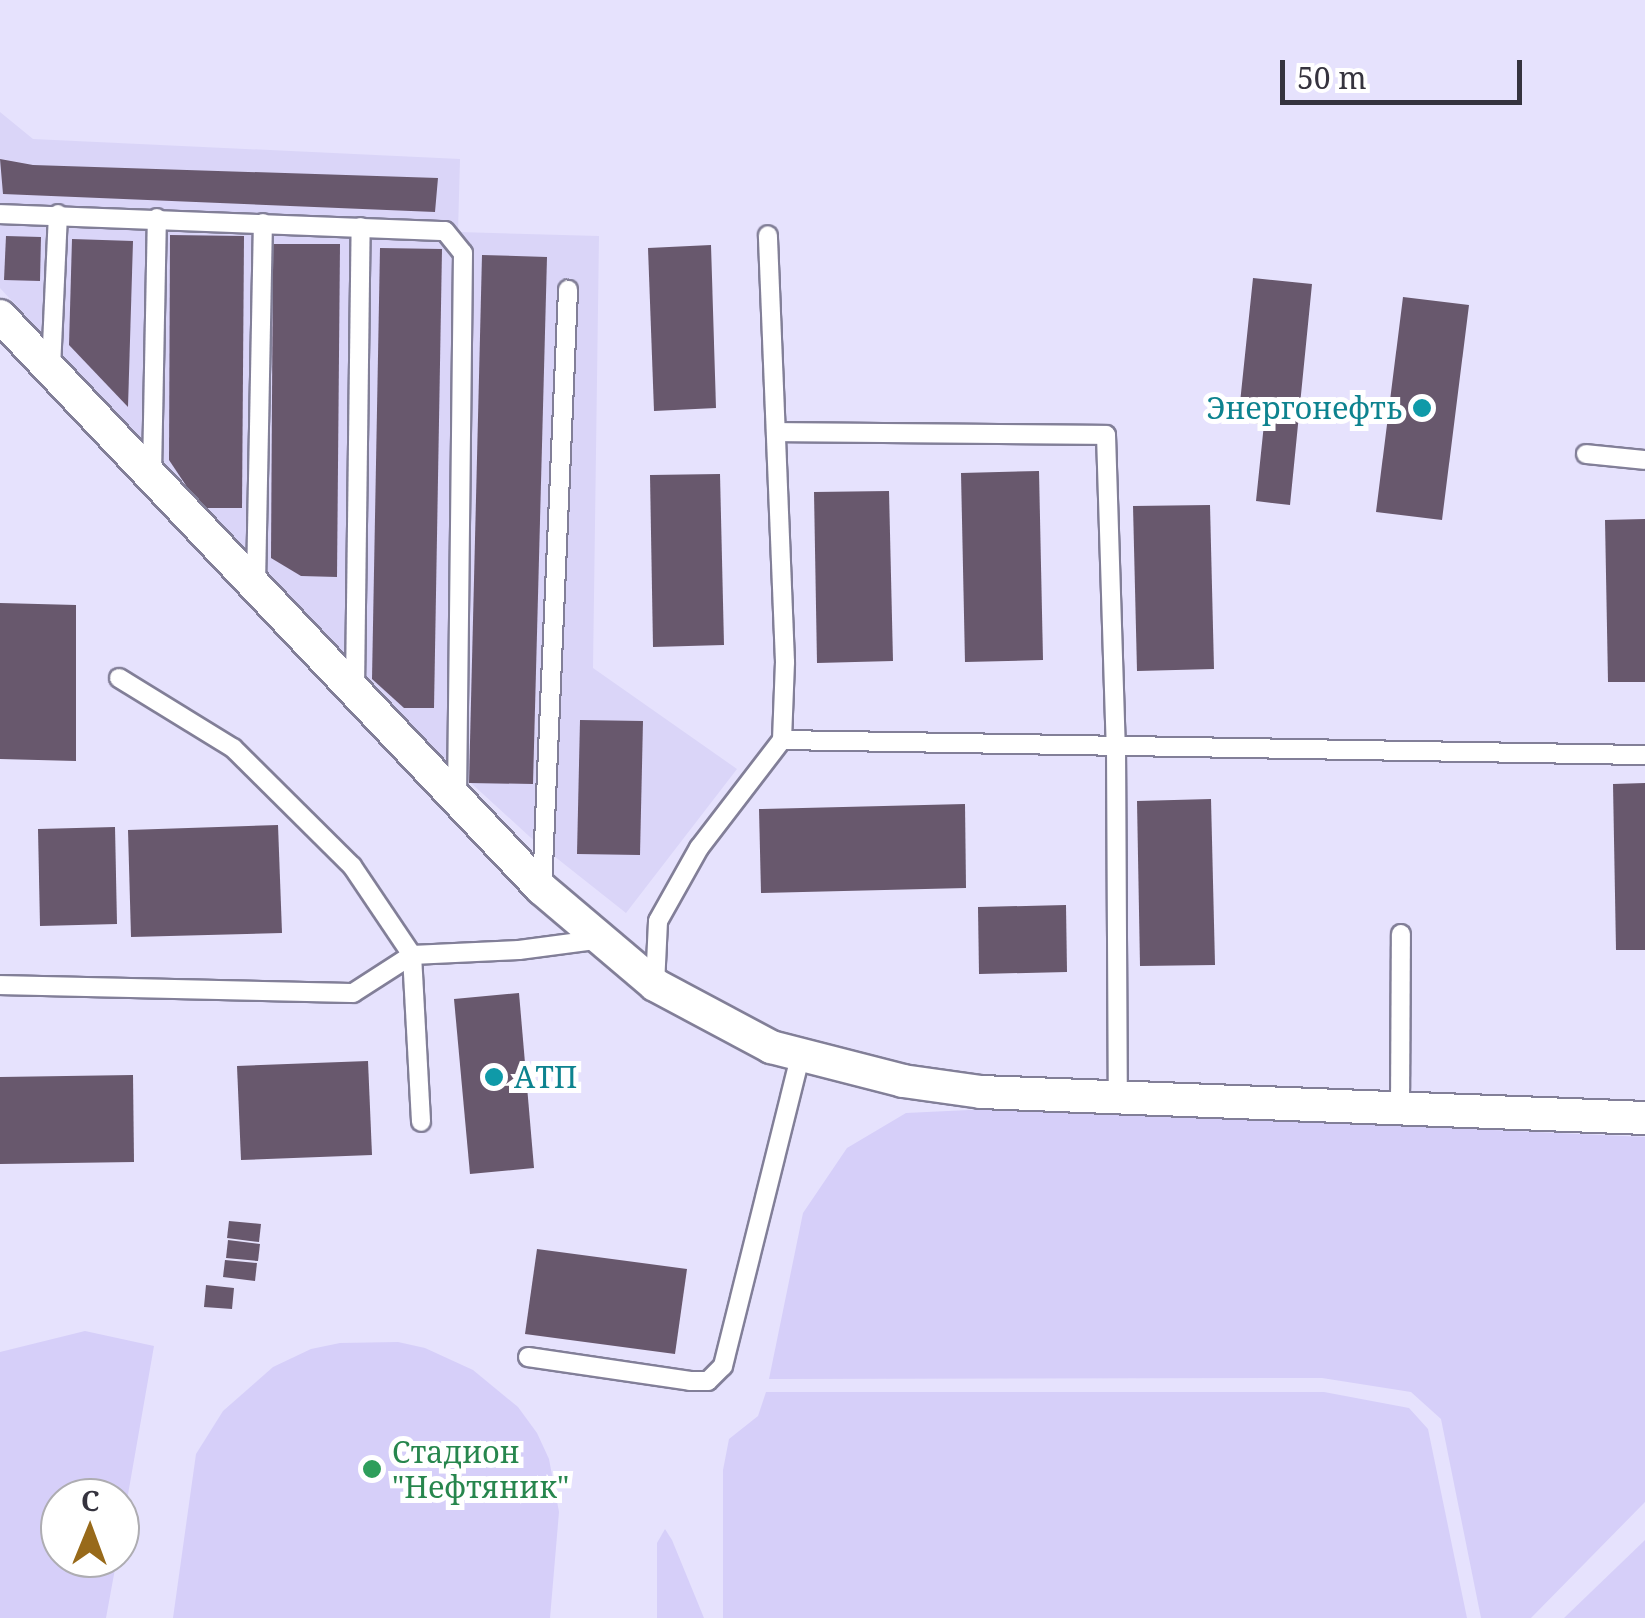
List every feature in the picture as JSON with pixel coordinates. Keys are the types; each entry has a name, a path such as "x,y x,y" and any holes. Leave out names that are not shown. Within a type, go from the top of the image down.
{"street":[{"path":"0,316 542,890 656,985 771,1046 800,1057 903,1081 981,1092 1645,1118"}],"lane":[{"path":"0,214 444,231 463,254 457,796"},
{"path":"51,370 58,214"},
{"path":"152,475 157,218"},
{"path":"256,584 262,223"},
{"path":"355,689 361,227"},
{"path":"656,985 658,921 699,848 782,740 785,662 768,236"},
{"path":"542,890 568,290"},
{"path":"776,432 1106,434 1116,746 1118,1098"},
{"path":"1586,454 1645,460"},
{"path":"119,678 233,748 352,866 412,955 421,1122"},
{"path":"782,740 1645,755"},
{"path":"1400,1108 1401,934"},
{"path":"0,985 354,993 412,955 519,950 602,939"},
{"path":"528,1357 708,1382 724,1366 800,1057"}],"shaded area":[{"path":"0,112 33,139 460,159 458,232 599,236 593,668 737,769 626,913 530,837 376,696 0,288"},
{"path":"1011,1108 1645,1137 1645,1502 1531,1618 1481,1618 1441,1419 1411,1392 1322,1378 769,1379 803,1213 847,1148 906,1113"},
{"path":"85,1331 154,1346 131,1478 40,1478 40,1578 113,1578 106,1618 0,1618 0,1352"},
{"name":"Стадион \"Нефтяник\"","path":"398,1342 425,1348 473,1370 518,1407 537,1433 549,1459 559,1512 550,1618 173,1618 196,1454 223,1411 273,1367 311,1349 340,1343"},
{"path":"766,1392 1324,1392 1409,1408 1428,1429 1467,1618 723,1618 723,1470 729,1439 758,1416"},
{"path":"665,1529 704,1618 657,1618 657,1543"},
{"path":"1645,1540 1645,1618 1564,1618"}],"building":[{"path":"0,159 33,165 438,178 435,212 3,194"},
{"path":"170,235 244,236 242,508 201,508 169,460"},
{"path":"6,236 41,237 40,281 4,280"},
{"path":"72,239 133,241 128,407 69,345"},
{"path":"273,244 340,244 337,577 301,576 271,558"},
{"path":"711,245 716,408 654,411 648,248"},
{"path":"380,248 442,249 434,708 404,708 372,679"},
{"path":"482,255 547,257 533,784 469,783"},
{"path":"1253,278 1312,284 1290,505 1256,501 1264,424 1238,422"},
{"name":"Энергонефть","path":"1403,297 1469,305 1442,520 1376,512"},
{"path":"1039,471 1043,660 965,662 961,473"},
{"path":"720,474 724,645 653,647 650,475"},
{"path":"889,491 893,661 817,663 814,492"},
{"path":"1210,505 1214,669 1137,671 1133,506"},
{"path":"1645,519 1645,682 1608,682 1605,520"},
{"path":"0,603 76,605 76,761 0,759"},
{"path":"580,720 643,721 640,855 577,854"},
{"path":"1645,783 1645,950 1616,950 1613,784"},
{"path":"1211,799 1215,965 1140,966 1137,801"},
{"path":"965,804 966,888 761,893 759,809"},
{"path":"278,825 282,933 131,937 128,830"},
{"path":"115,827 117,924 40,926 38,829"},
{"path":"1066,905 1067,972 979,974 978,907"},
{"name":"АТП","path":"519,993 534,1168 470,1174 454,999"},
{"path":"368,1061 372,1155 241,1160 237,1066"},
{"path":"133,1075 134,1162 0,1164 0,1077"},
{"path":"229,1221 261,1224 259,1242 227,1238"},
{"path":"228,1240 260,1244 258,1261 226,1258"},
{"path":"537,1249 687,1269 675,1354 525,1334"},
{"path":"225,1260 257,1263 255,1281 223,1277"},
{"path":"206,1285 234,1288 232,1309 204,1307"}],"place":[{"name":"Энергонефть","path":"1422,408"},
{"name":"АТП","path":"494,1077"},
{"name":"Стадион \"Нефтяник\"","path":"372,1469"}]}
